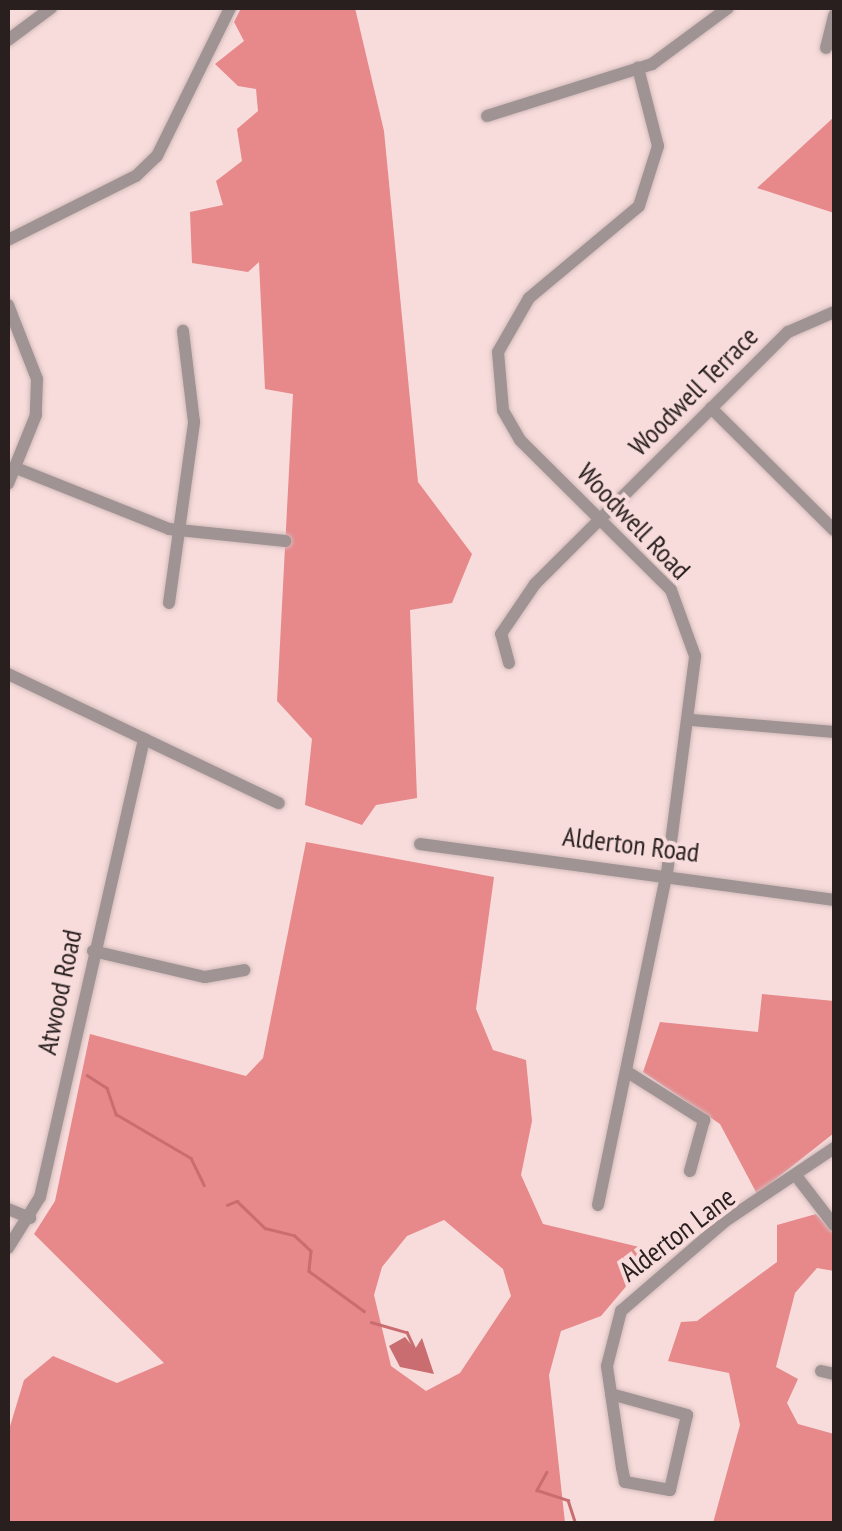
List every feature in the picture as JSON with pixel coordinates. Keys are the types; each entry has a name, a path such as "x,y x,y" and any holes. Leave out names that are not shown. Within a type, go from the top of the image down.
{"street":[{"path":"8,40 51,8"},
{"path":"8,240 136,176 158,156 230,8"},
{"path":"488,116 638,68 686,47 728,8"},
{"path":"826,48 834,15"},
{"name":"Woodwell Road","path":"598,1204 667,873 692,720 695,656 671,590 509,422 498,352 530,298 639,206 658,146 638,68"},
{"path":"8,305 37,379 36,415 8,484"},
{"name":"Woodwell Terrace","path":"508,664 502,634 509,612 788,332 834,312"},
{"path":"169,603 182,531 194,422 183,331"},
{"path":"711,408 834,530"},
{"path":"16,468 182,531 285,541"},
{"path":"8,674 279,803"},
{"path":"692,720 834,732"},
{"name":"Atwood Road","path":"8,1248 30,1218 144,739"},
{"name":"Alderton Road","path":"420,844 667,873 834,900"},
{"path":"93,951 205,978 244,970"},
{"path":"628,1072 704,1120 690,1172"},
{"name":"Alderton Lane","path":"611,1394 688,1415 670,1490 625,1482 611,1394 607,1366 633,1293 834,1148"},
{"path":"797,1177 834,1225"},
{"path":"8,1209 30,1218"}],"shaded area":[{"path":"241,8 355,8 384,131 418,482 472,554 452,603 410,610 417,798 376,805 362,825 305,805 312,739 277,701 293,394 265,389 259,262 248,272 192,263 190,212 223,205 216,181 242,161 237,129 258,111 256,89 238,86 215,64 244,41 234,22"},
{"path":"834,117 834,213 757,188"},
{"path":"306,842 494,877 476,1009 493,1050 526,1060 532,1121 521,1175 543,1224 656,1251 601,1316 561,1331 549,1375 565,1523 8,1523 8,1433 24,1380 53,1356 117,1383 164,1363 34,1234 55,1201 90,1034 246,1076 263,1058","holes":["444,1220 503,1269 511,1296 460,1373 426,1391 391,1366 374,1295 382,1267 407,1236"]},
{"path":"762,994 834,1001 834,1133 757,1194 720,1124 643,1072 660,1022 758,1032"},
{"path":"816,1214 834,1234 834,1271 817,1268 795,1293 776,1367 798,1379 787,1403 798,1424 834,1434 834,1523 713,1523 740,1425 729,1373 668,1361 681,1322 697,1321 777,1262 777,1225"},
{"path":"405,1337 415,1349 422,1338 434,1374 400,1367 389,1346"}],"waterway":[{"path":"87,1075 107,1088 116,1114 191,1158 204,1185"},
{"path":"227,1205 237,1201 265,1228 294,1235 311,1251 309,1271 364,1311"},
{"path":"371,1322 407,1332 415,1349"},
{"path":"547,1472 537,1490 568,1500 576,1524"}]}
